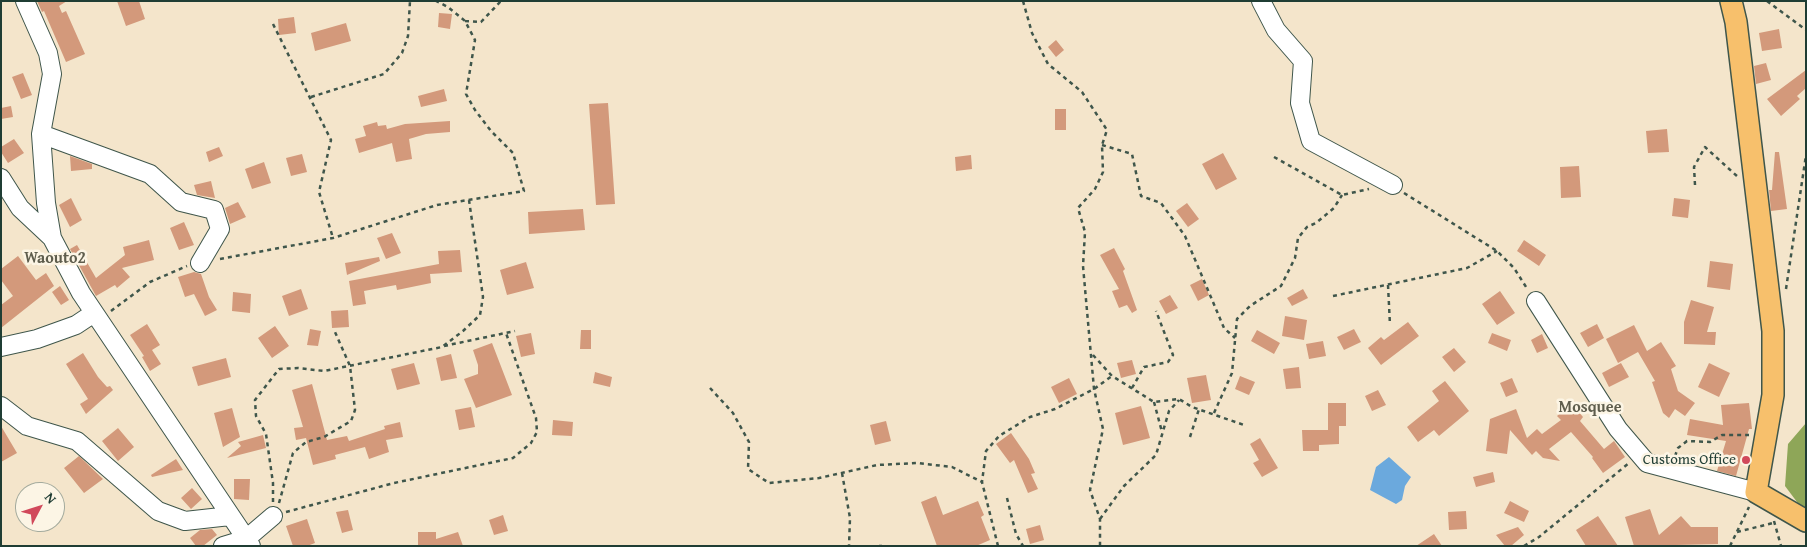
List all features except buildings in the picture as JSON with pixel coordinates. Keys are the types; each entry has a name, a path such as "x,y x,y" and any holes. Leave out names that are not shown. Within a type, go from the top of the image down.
{"main road":[{"path":"1731,1 1736,22 1773,331 1773,395 1756,492 1779,516 1806,521"}],"street":[{"path":"26,1 48,54 52,74 41,134 46,203 52,238"},
{"path":"1261,1 1276,30 1303,61 1300,104 1311,141 1393,185"},
{"path":"41,134 150,174 181,202 214,210 220,229 200,263"},
{"path":"1,178 20,208 52,238 97,316 248,542"},
{"path":"1536,301 1618,429 1647,463 1756,492"},
{"path":"1,347 37,339 97,316"},
{"path":"1,406 27,426 77,441 158,511 185,521 230,516"},
{"path":"223,546 248,542 273,516"}],"path":[{"path":"311,97 384,74 402,53 408,36 410,1"},
{"path":"97,316 150,282 200,263 333,238 437,204 524,191 513,153 486,124 466,94 475,40 464,21 448,7 436,1"},
{"path":"464,21 481,22 501,1"},
{"path":"1023,1 1032,33 1048,64 1082,92 1107,130 1102,145 1103,172 1094,188 1078,208 1085,232 1082,266 1094,389 1103,429 1090,490 1100,519 1100,546"},
{"path":"1767,1 1806,30"},
{"path":"273,24 311,97 330,140 319,192 333,238"},
{"path":"1102,145 1132,154 1141,196 1161,202 1185,236 1224,328 1235,338"},
{"path":"1695,185 1694,167 1705,147 1756,193"},
{"path":"1786,292 1806,155"},
{"path":"1274,157 1342,194 1393,185 1497,251 1514,268 1536,301"},
{"path":"1214,413 1232,373 1237,319 1250,306 1282,286 1295,258 1298,238 1307,227 1316,223 1334,208 1342,194"},
{"path":"442,347 463,331 480,314 483,298 469,200"},
{"path":"1333,296 1467,268 1497,251"},
{"path":"1388,285 1390,325"},
{"path":"1132,389 1144,367 1168,362 1172,355 1156,311"},
{"path":"273,516 273,482 266,434 256,416 255,400 279,369 298,368 324,371 515,330"},
{"path":"273,516 283,497 293,453 306,442 324,437 351,421 355,410 350,366 335,332"},
{"path":"273,516 394,483 512,458 531,443 537,432 536,418 506,333"},
{"path":"1092,354 1112,376 1154,402 1179,399 1199,409 1214,413 1244,426"},
{"path":"998,546 982,482 986,451 999,436 1030,417 1055,410 1094,389 1112,376"},
{"path":"710,388 733,413 749,442 748,469 769,483 819,478 877,465 916,463 952,467 982,482"},
{"path":"1100,519 1124,486 1156,455 1169,411 1179,399"},
{"path":"1154,402 1162,433"},
{"path":"1190,437 1199,409"},
{"path":"1670,469 1678,448 1687,441 1710,442 1722,435 1767,435"},
{"path":"1524,546 1539,537 1640,454"},
{"path":"842,472 850,518 849,546"},
{"path":"1730,546 1756,492"},
{"path":"1007,498 1016,534 1023,546"},
{"path":"1737,532 1779,516 1781,546"}],"green space":[{"path":"1806,423 1806,514 1785,486 1788,444"}],"water":[{"path":"1389,457 1411,477 1405,486 1402,500 1396,504 1370,490 1376,467"}],"place":[{"name":"Customs Office","path":"1746,460"}],"district":[{"name":"Waouto2","path":"55,259"},
{"name":"Mosquee","path":"1590,408"}]}
